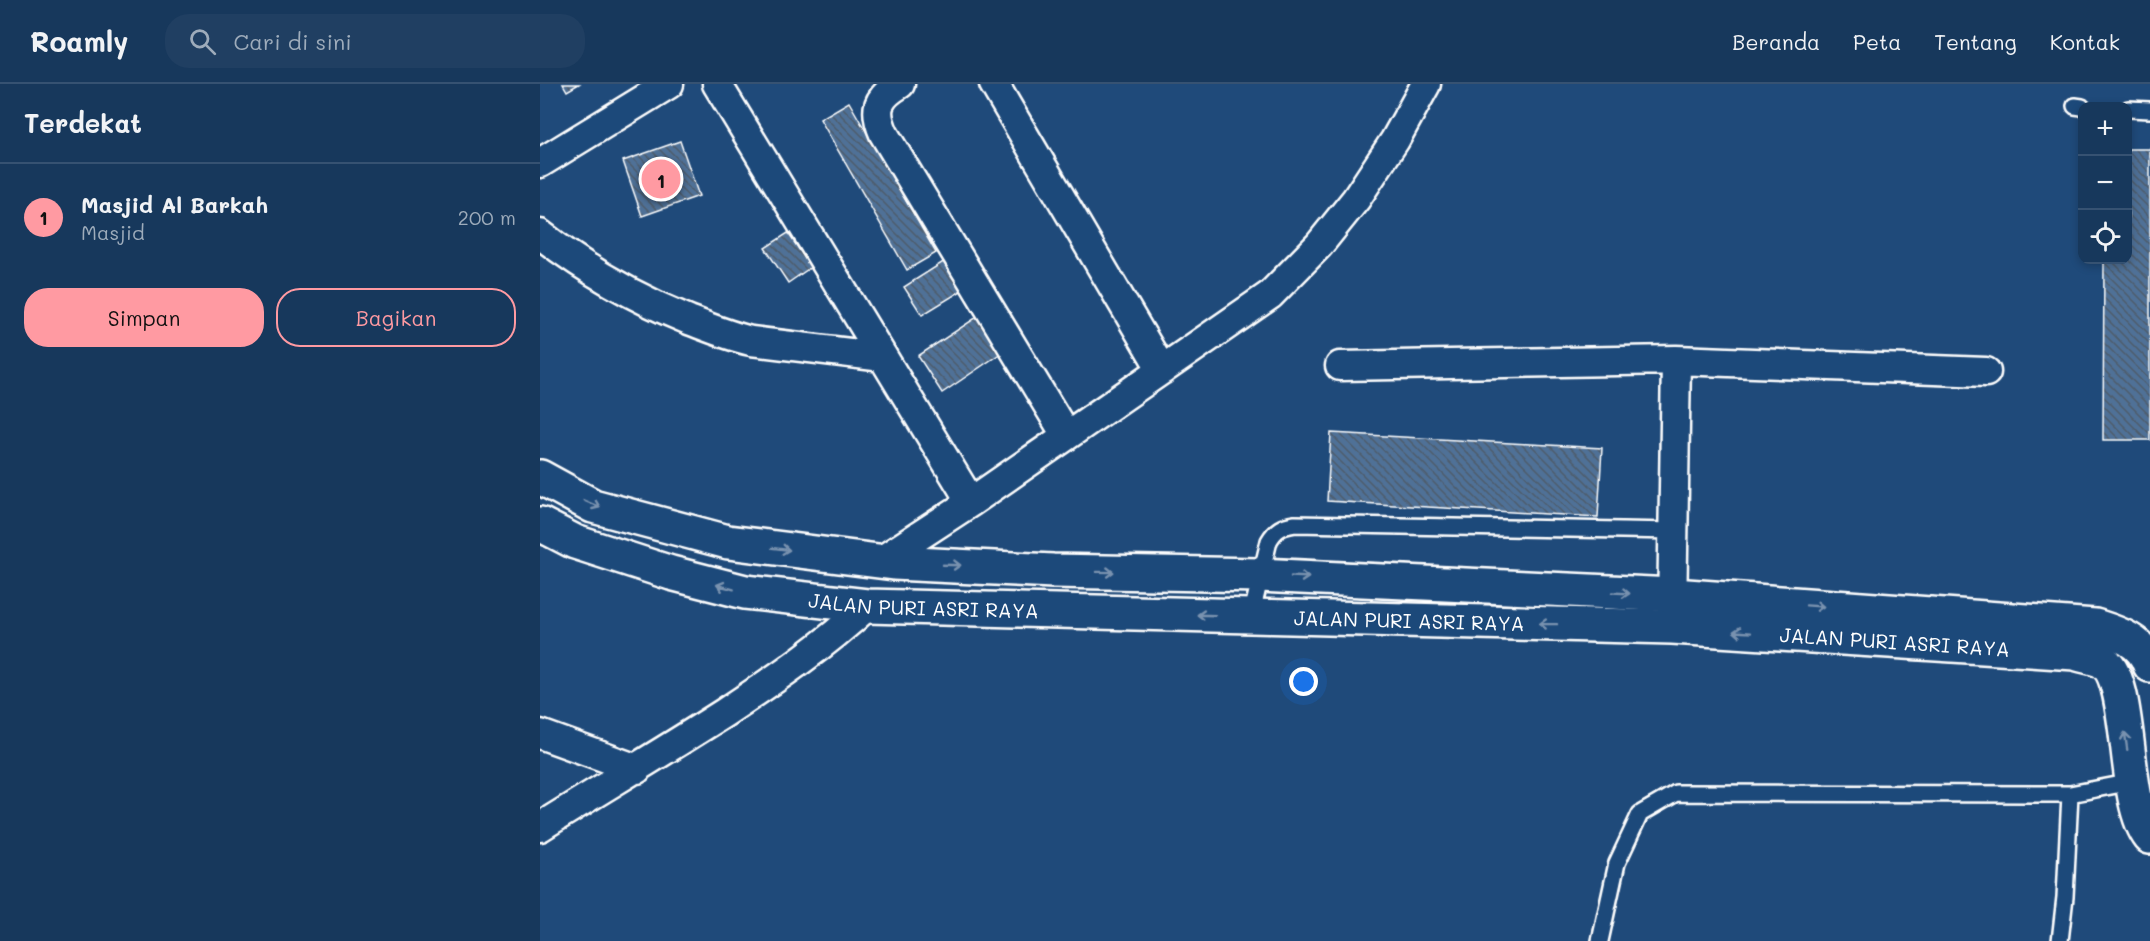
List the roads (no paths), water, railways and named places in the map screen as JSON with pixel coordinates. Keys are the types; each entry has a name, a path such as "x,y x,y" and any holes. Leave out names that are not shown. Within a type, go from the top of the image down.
{"street":[{"path":"540,163 669,84"},
{"path":"717,84 971,502"},
{"path":"900,84 889,91 879,102 876,110 884,134 1066,435"},
{"path":"994,84 1162,370"},
{"path":"887,562 1066,435 1270,295 1319,245 1356,199 1395,140 1426,85"},
{"path":"540,234 563,252 618,287 656,306 731,337 883,357"},
{"path":"1340,366 1676,360 1986,372"},
{"path":"1673,611 1676,360"},
{"name":"JALAN PURI ASRI RAYA","path":"540,477 593,506 728,542 887,562 1260,575 1673,611 1990,634 2075,653 2103,662 2117,682 2137,811 2150,837"},
{"name":"JALAN PURI ASRI RAYA","path":"540,524 575,542 671,573 745,592 877,606 1251,617 1673,611"},
{"path":"540,827 637,769 783,674 877,606"},
{"name":"JALAN PURI ASRI RAYA","path":"1990,634 2095,626 2126,636 2146,654 2150,665"},
{"path":"540,734 637,769"}],"lane":[{"path":"2132,109 2150,110"},
{"path":"1251,617 1269,541 1276,530 1284,525 1674,531"},
{"path":"1600,941 1605,908 1617,863 1640,814 1676,793 2070,794 2132,782"},
{"path":"2060,941 2065,897 2070,794"}],"place":[{"name":"Masjid Al Barkah","path":"661,179"}]}
